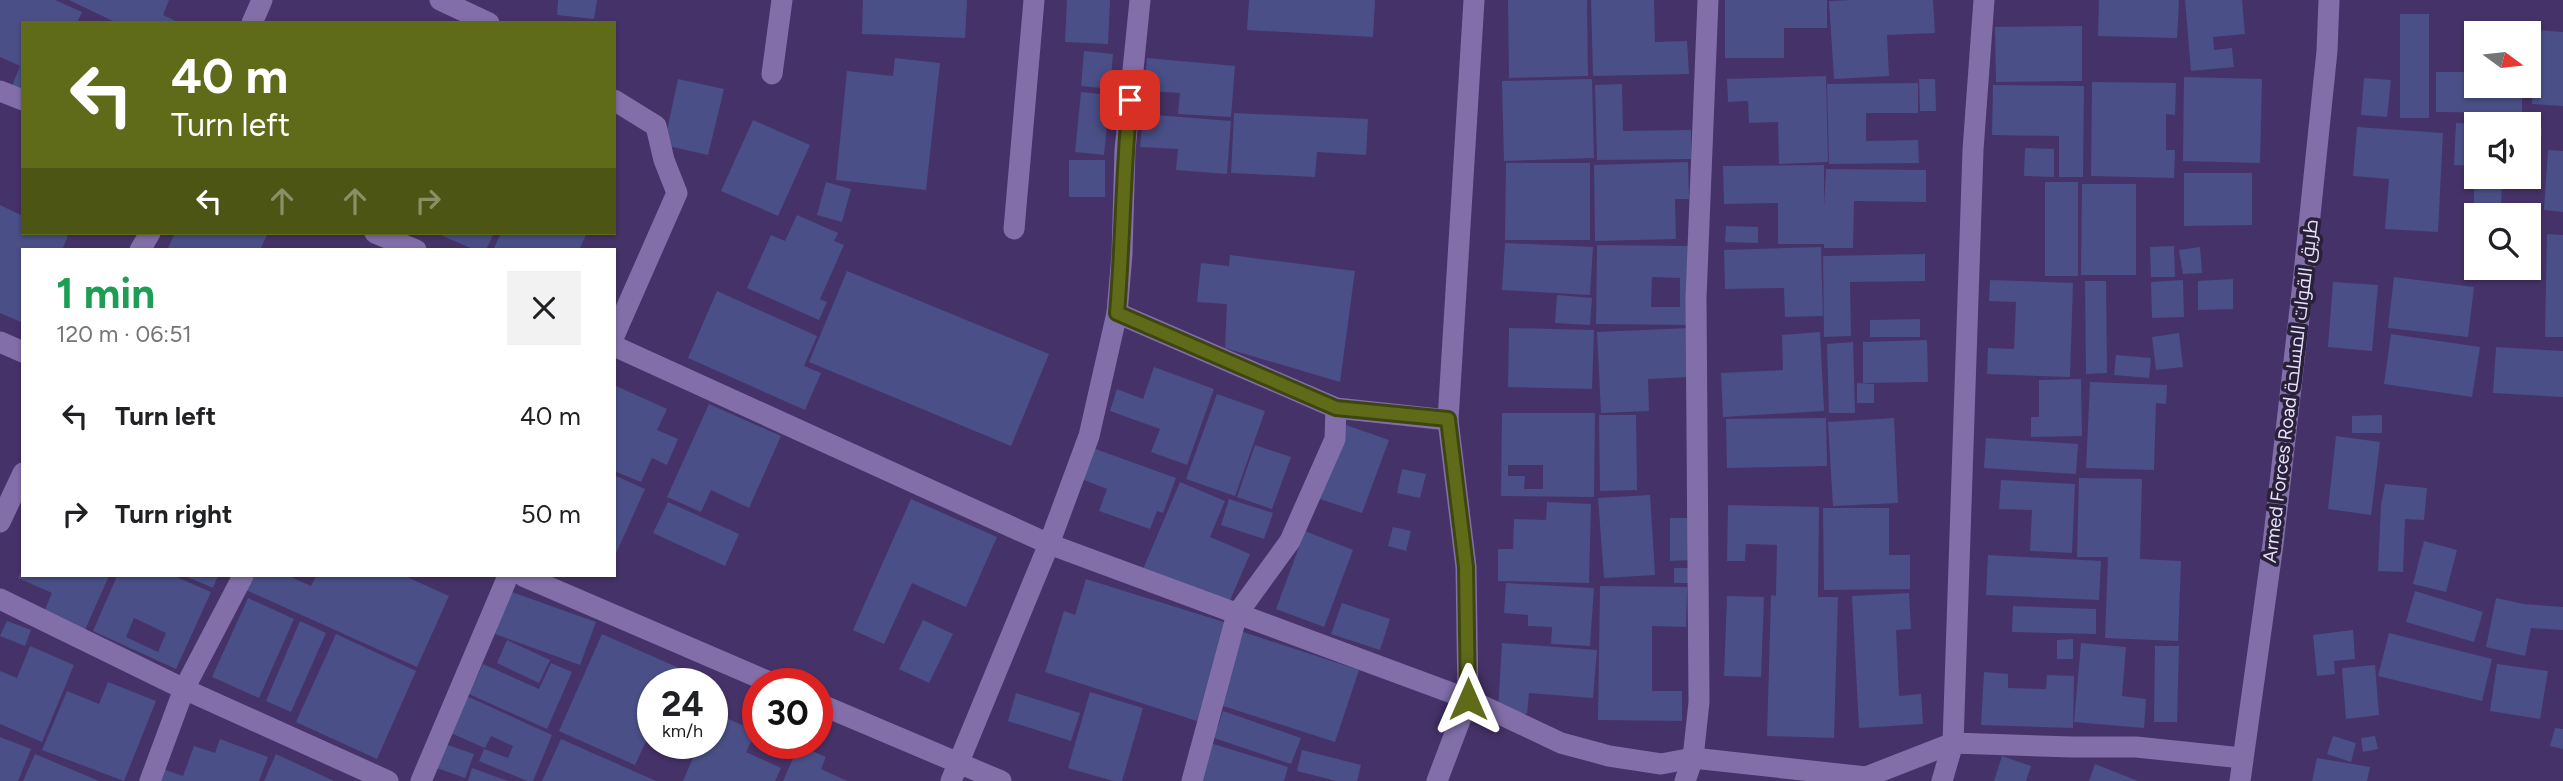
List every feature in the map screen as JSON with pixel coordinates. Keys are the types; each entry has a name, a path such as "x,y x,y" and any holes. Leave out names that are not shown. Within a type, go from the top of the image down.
{"street":[{"path":"253,21 262,0"},
{"path":"440,0 485,21"},
{"path":"772,74 782,0"},
{"path":"1014,229 1034,0"},
{"path":"955,772 1049,544 1089,436 1117,313 1122,254 1125,150 1140,0"},
{"path":"1437,781 1468,699 1466,567 1448,419 1474,0"},
{"path":"1685,781 1693,758 1699,702 1696,298 1708,0"},
{"path":"1942,781 1953,743 1973,150 1984,0"},
{"name":"Armed Forces Road طريق القوات المسلحة","path":"2239,781 2286,434 2327,51 2329,0"},
{"path":"0,91 21,99"},
{"path":"616,101 656,126 664,160 677,193 616,331"},
{"path":"1117,313 1336,408 1448,419"},
{"path":"0,342 21,351"},
{"path":"616,347 1049,544 1468,699 1561,743 1609,756 1661,764 1693,758 1866,777 1953,743 2136,747 2242,758"},
{"path":"1192,781 1237,614 1290,541 1335,439 1336,408"},
{"path":"0,522 21,477"},
{"path":"150,781 184,689 242,577"},
{"path":"421,781 508,577"},
{"path":"525,577 742,670"},
{"path":"0,599 184,689 388,781"},
{"path":"833,711 955,772 1002,781"}],"building":[{"path":"0,0 55,0 82,12 78,21 21,21 21,89 12,86 20,66 0,57"},
{"path":"69,0 169,0 163,15 176,21 113,21"},
{"path":"558,0 597,0 594,19 557,15"},
{"path":"863,0 967,0 965,38 862,34"},
{"path":"1067,0 1110,0 1108,44 1065,42"},
{"path":"1249,0 1375,0 1373,37 1247,30"},
{"path":"1508,0 1587,0 1588,76 1509,78"},
{"path":"1591,0 1654,0 1655,42 1687,41 1689,74 1593,76"},
{"path":"1725,0 1827,0 1827,28 1784,28 1784,58 1725,58"},
{"path":"1933,0 1935,33 1887,35 1889,76 1834,79 1829,1"},
{"path":"2099,0 2179,0 2177,38 2098,36"},
{"path":"2185,0 2242,0 2245,34 2213,37 2214,50 2232,48 2234,67 2191,71"},
{"path":"2400,14 2429,14 2429,118 2400,118"},
{"path":"2082,26 2082,81 1996,82 1995,27"},
{"path":"2541,30 2563,32 2563,106 2532,104 2532,98 2541,98"},
{"path":"1084,51 1113,54 1110,89 1081,86"},
{"path":"895,58 940,63 926,190 836,180 847,71 893,76"},
{"path":"1147,58 1235,66 1231,117 1178,114 1180,93 1144,91"},
{"path":"2436,72 2464,72 2464,98 2522,98 2522,112 2436,112"},
{"path":"1826,76 1828,162 1779,164 1778,122 1749,123 1748,101 1728,102 1727,79"},
{"path":"2184,77 2262,79 2260,163 2183,161"},
{"path":"2364,78 2391,80 2387,117 2361,115"},
{"path":"678,79 724,89 708,155 664,145"},
{"path":"1592,79 1594,158 1504,161 1502,81"},
{"path":"1919,79 1935,79 1936,111 1920,111"},
{"path":"2092,82 2176,83 2175,115 2166,114 2166,150 2175,150 2174,178 2091,176"},
{"path":"1918,83 1918,113 1866,113 1866,141 1918,140 1919,163 1829,164 1827,84"},
{"path":"1622,84 1623,131 1691,130 1691,159 1597,160 1595,85"},
{"path":"1993,85 2084,86 2083,177 2059,177 2059,136 1992,135"},
{"path":"1081,92 1110,95 1104,155 1075,152"},
{"path":"1234,113 1368,119 1366,155 1317,152 1315,177 1231,173"},
{"path":"1143,114 1231,121 1227,174 1176,170 1178,149 1140,147"},
{"path":"753,120 810,145 778,216 721,191"},
{"path":"2456,123 2464,123 2464,165 2454,165"},
{"path":"2357,127 2443,133 2438,232 2385,229 2389,179 2353,176"},
{"path":"2025,148 2054,149 2054,177 2024,176"},
{"path":"2548,150 2563,151 2563,212 2544,210"},
{"path":"1069,160 1105,160 1105,197 1069,197"},
{"path":"1688,162 1689,199 1675,199 1676,239 1595,241 1594,165"},
{"path":"1506,163 1590,163 1590,240 1505,240"},
{"path":"1824,165 1824,207 1826,169 1926,170 1926,202 1854,201 1853,248 1824,248 1824,244 1778,244 1778,203 1724,204 1723,166"},
{"path":"2184,173 2252,173 2252,225 2184,226"},
{"path":"826,182 851,189 842,222 817,215"},
{"path":"2045,182 2078,182 2078,276 2045,276"},
{"path":"2082,184 2136,184 2136,275 2081,275"},
{"path":"2474,189 2502,189 2501,203 2474,203"},
{"path":"0,205 21,215 21,235 68,236 63,248 21,248 21,322 0,313"},
{"path":"797,215 838,233 834,241 844,245 820,299 827,302 819,320 747,288 771,235 785,241"},
{"path":"1726,226 1758,227 1758,243 1725,242"},
{"path":"2547,234 2563,235 2563,337 2545,337"},
{"path":"174,235 267,235 261,248 168,248"},
{"path":"441,235 493,235 487,248 470,248"},
{"path":"500,235 586,235 580,248 494,248"},
{"path":"1505,243 1593,247 1590,295 1502,290"},
{"path":"1597,245 1688,246 1688,325 1596,324","holes":["1652,277 1680,278 1680,307 1651,307"]},
{"path":"2174,246 2175,277 2151,277 2150,247"},
{"path":"1821,247 1823,316 1785,317 1784,288 1725,289 1724,250"},
{"path":"2200,247 2202,273 2183,274 2179,250"},
{"path":"1925,254 1925,281 1850,282 1851,336 1824,337 1823,256"},
{"path":"1230,255 1355,271 1340,382 1225,348 1227,304 1197,302 1201,263 1229,266"},
{"path":"847,271 1049,354 1011,446 809,362"},
{"path":"2394,277 2474,287 2468,337 2388,328"},
{"path":"2233,279 2233,309 2198,310 2198,281"},
{"path":"1990,280 2073,283 2070,377 1987,374 1988,348 2014,349 2016,302 1989,301"},
{"path":"2183,280 2184,317 2152,318 2151,282"},
{"path":"2085,281 2106,281 2107,373 2086,374"},
{"path":"2333,282 2378,285 2372,351 2328,347"},
{"path":"717,291 817,336 804,366 821,373 805,410 688,358"},
{"path":"1557,295 1592,298 1590,325 1555,323"},
{"path":"1920,319 1920,337 1870,337 1870,320"},
{"path":"1509,328 1594,330 1592,389 1508,387"},
{"path":"1690,328 1691,377 1648,379 1649,411 1601,413 1597,332"},
{"path":"1820,332 1824,411 1723,417 1721,373 1783,370 1782,335"},
{"path":"2179,333 2183,367 2156,370 2152,337"},
{"path":"2391,334 2480,347 2472,397 2384,384"},
{"path":"1927,340 1928,382 1863,383 1863,342"},
{"path":"1853,342 1855,413 1829,413 1827,344"},
{"path":"2496,347 2563,351 2563,397 2493,393"},
{"path":"2116,355 2151,358 2149,378 2114,375"},
{"path":"1154,367 1214,389 1187,465 1151,452 1160,429 1110,411 1117,389 1143,399"},
{"path":"2081,379 2082,436 2031,437 2031,417 2039,417 2039,380"},
{"path":"2090,382 2167,385 2166,404 2156,403 2154,470 2086,468"},
{"path":"1857,383 1874,384 1874,403 1857,403"},
{"path":"616,386 667,409 657,430 678,439 667,465 652,458 641,482 616,472"},
{"path":"1217,394 1265,411 1235,496 1186,479"},
{"path":"709,404 781,436 749,508 711,490 701,512 667,497"},
{"path":"1502,413 1595,413 1594,497 1501,496","holes":["1508,465 1543,465 1543,489 1524,489 1525,476 1508,476"]},
{"path":"1599,415 1636,415 1637,490 1600,491"},
{"path":"2382,415 2382,433 2352,433 2352,416"},
{"path":"1826,418 1827,466 1727,468 1726,419"},
{"path":"1894,418 1898,503 1833,506 1828,422"},
{"path":"1346,425 1389,440 1362,513 1320,499"},
{"path":"2336,436 2380,442 2371,515 2328,509"},
{"path":"1986,438 2078,444 2076,474 1984,468"},
{"path":"1255,445 1291,457 1272,509 1237,497"},
{"path":"1090,447 1176,478 1163,513 1157,511 1150,529 1099,511 1107,489 1079,478"},
{"path":"1402,469 1426,474 1420,498 1397,493"},
{"path":"616,476 645,489 616,554"},
{"path":"2079,478 2142,479 2140,559 2181,561 2178,641 2105,638 2108,557 2077,557"},
{"path":"2001,480 2075,484 2072,553 2030,551 2032,510 1999,509"},
{"path":"1180,482 1225,501 1210,537 1250,554 1228,605 1143,569"},
{"path":"2385,484 2427,488 2424,520 2405,519 2403,572 2378,571 2381,505"},
{"path":"1650,495 1655,575 1604,578 1598,498"},
{"path":"911,499 997,537 966,607 912,583 884,644 853,630"},
{"path":"1229,499 1273,513 1264,539 1221,525"},
{"path":"668,502 739,534 725,566 653,533"},
{"path":"1547,502 1591,504 1589,583 1498,581 1498,549 1513,549 1514,519 1546,520"},
{"path":"1728,505 1819,507 1818,597 1838,597 1834,738 1767,736 1771,595 1776,596 1777,545 1746,544 1745,561 1727,561"},
{"path":"1823,508 1889,508 1889,555 1910,555 1910,589 1824,590"},
{"path":"1670,518 1693,518 1693,560 1670,561"},
{"path":"1393,527 1411,531 1406,551 1388,546"},
{"path":"1305,531 1353,550 1324,627 1276,609"},
{"path":"2424,541 2457,550 2446,592 2413,584"},
{"path":"1988,555 2101,561 2099,600 1986,595"},
{"path":"1674,568 1693,568 1693,583 1674,583"},
{"path":"21,572 21,577 109,577 84,632 43,614 52,593 18,578"},
{"path":"117,577 176,577 211,592 176,669 93,631","holes":["134,618 166,633 158,652 126,637"]},
{"path":"187,577 218,577 213,588"},
{"path":"252,577 291,577 311,586 316,577 407,577 449,596 417,667 246,590"},
{"path":"1086,579 1227,623 1197,721 1045,672 1064,611 1075,615"},
{"path":"1506,583 1594,588 1590,646 1551,644 1552,627 1528,626 1528,615 1504,613"},
{"path":"1600,586 1687,587 1686,627 1652,626 1652,691 1682,691 1682,721 1598,720"},
{"path":"509,591 596,622 580,665 495,634"},
{"path":"2415,591 2483,612 2474,642 2406,622"},
{"path":"1909,593 1911,629 1896,630 1899,696 1921,694 1923,724 1859,728 1852,596"},
{"path":"1727,596 1764,597 1761,677 1724,676"},
{"path":"248,598 294,619 259,698 212,677"},
{"path":"2496,598 2524,604 2563,607 2563,630 2531,628 2525,656 2486,647"},
{"path":"1342,603 1390,619 1380,650 1331,634"},
{"path":"2013,606 2096,609 2096,634 2012,632"},
{"path":"923,620 953,634 929,683 899,669"},
{"path":"7,621 31,630 25,646 0,636"},
{"path":"300,621 326,633 291,712 266,701"},
{"path":"2353,630 2355,659 2334,661 2335,674 2317,676 2313,635"},
{"path":"1240,631 1359,670 1335,742 1217,704"},
{"path":"2389,633 2492,659 2482,701 2378,676"},
{"path":"336,634 416,671 377,759 296,722"},
{"path":"602,634 679,668 637,668 638,759 635,765 559,731"},
{"path":"2073,639 2073,659 2057,659 2057,640"},
{"path":"507,640 550,660 539,683 497,663"},
{"path":"1502,643 1597,650 1593,698 1529,693 1527,714 1498,712"},
{"path":"2081,643 2126,647 2122,696 2146,699 2144,728 2074,722"},
{"path":"30,646 74,665 42,742 0,724 0,671 17,678"},
{"path":"2155,646 2179,646 2177,722 2154,722"},
{"path":"551,663 572,672 547,729 469,694 483,664 539,689"},
{"path":"2497,664 2548,671 2540,719 2490,711"},
{"path":"2375,665 2379,715 2346,719 2342,668"},
{"path":"1984,672 2008,674 2008,688 2046,689 2047,675 2074,676 2073,728 1981,725"},
{"path":"108,682 156,701 124,781 42,750 67,691 99,704"},
{"path":"1090,692 1143,708 1122,781 1113,781 1068,768"},
{"path":"1016,693 1080,713 1071,741 1008,721"},
{"path":"462,694 552,735 533,781 479,761 484,749 508,758 513,746 491,736 485,748 446,731"},
{"path":"1223,711 1301,738 1291,764 1214,738"},
{"path":"728,719 742,725 742,759 761,759 781,768 775,781 683,781 693,759 728,759"},
{"path":"2555,728 2563,729 2563,749 2550,746"},
{"path":"2333,736 2356,743 2351,762 2327,754"},
{"path":"2375,736 2378,749 2363,752 2361,738"},
{"path":"0,737 31,749 18,781 0,781"},
{"path":"220,739 268,757 259,781 159,781 163,769 183,776 194,746 215,753"},
{"path":"561,739 656,781 542,781"},
{"path":"442,743 474,754 465,778 434,767"},
{"path":"1210,743 1288,767 1284,781 1198,781"},
{"path":"1302,750 1361,765 1357,781 1336,781 1297,771"},
{"path":"35,754 99,781 23,781"},
{"path":"276,754 334,781 264,781"},
{"path":"2002,756 2031,766 2026,781 1994,781"},
{"path":"2317,758 2370,767 2367,781 2312,781"},
{"path":"793,759 825,759 821,769 847,781 783,781"},
{"path":"2095,764 2138,781 2089,781"},
{"path":"472,768 508,781 468,781"}],"route":[{"path":"1130,100 1117,313 1336,408 1448,419 1466,567 1468,699"}]}
